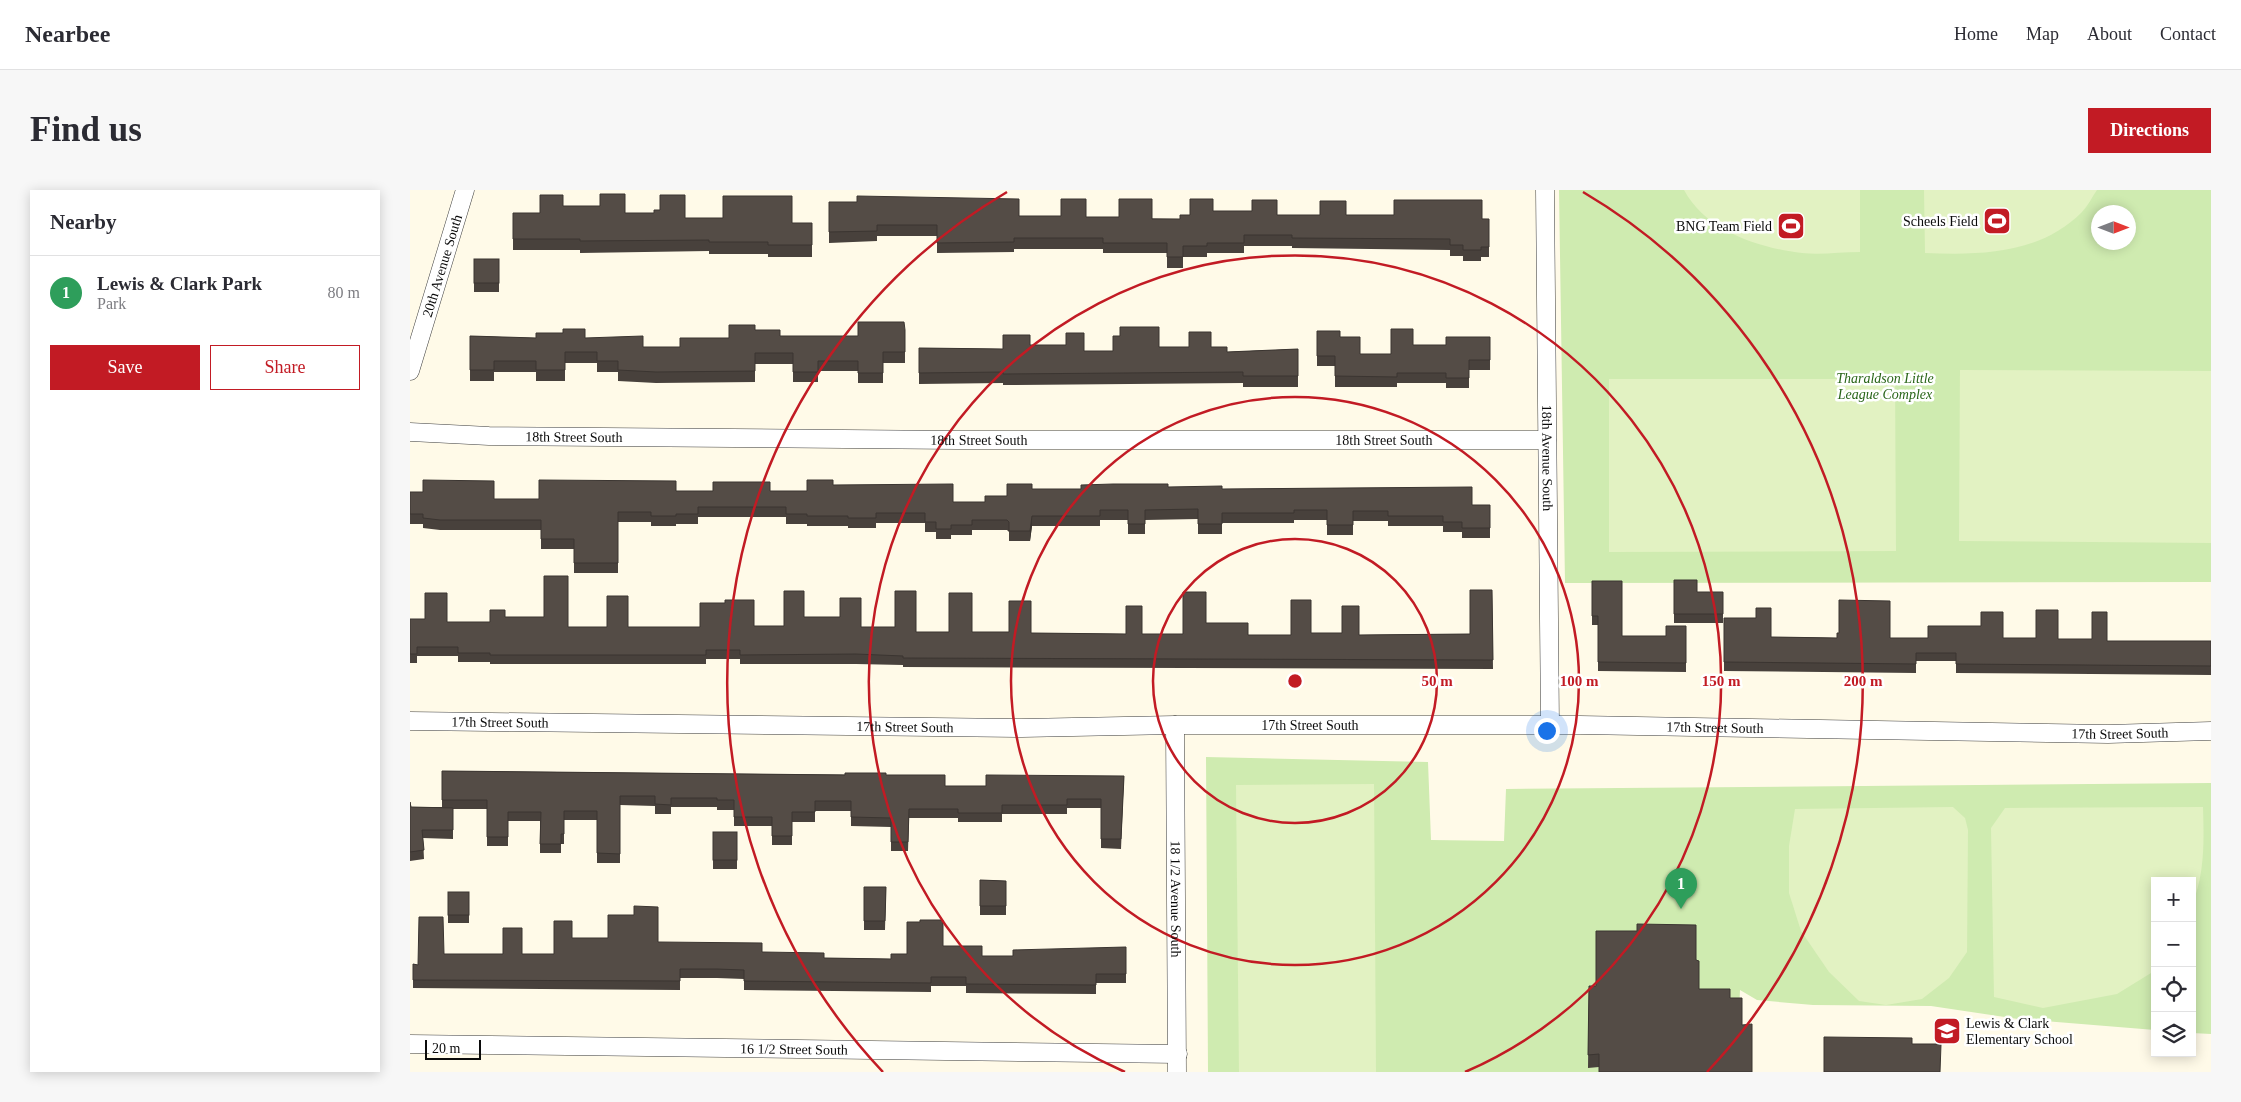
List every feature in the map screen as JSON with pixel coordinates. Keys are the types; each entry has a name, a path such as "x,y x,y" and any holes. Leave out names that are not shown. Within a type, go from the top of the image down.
{"street":[{"name":"20th Avenue South","path":"410,370 465,190"},
{"name":"18th Avenue South","path":"1545,190 1550,726"},
{"name":"18th Street South","path":"410,432 489,436 936,440 1547,440"},
{"name":"17th Street South","path":"410,721 1012,728 1175,725 1550,726 2108,734 2211,731"},
{"name":"18 1/2 Avenue South","path":"1175,725 1177,1072"},
{"name":"16 1/2 Street South","path":"410,1044 1178,1054"}],"green space":[{"name":"Tharaldson Little League Complex","path":"1559,190 2211,190 2211,582 1565,583"},
{"name":"BNG Team Field","path":"1684,190 1860,190 1860,252 1802,253 1785,251 1752,242 1720,227 1694,204"},
{"name":"Scheels Field","path":"1924,190 2097,190 2082,212 2065,226 2047,237 2008,249 1946,254 1925,253"},
{"path":"1960,370 2211,371 2211,543 1959,541"},
{"path":"1609,379 1895,379 1896,551 1609,552"},
{"path":"1206,757 1428,762 1431,840 1504,841 1506,789 2211,783 2211,1034 2196,1033 2196,877 2151,877 2151,1030 2018,1019 1931,1006 1813,1005 1757,1000 1740,990 1739,1011 1699,1007 1699,974 1596,999 1588,1067 1599,1067 1599,1072 1208,1072"},
{"path":"1374,784 1376,1072 1239,1072 1236,785"},
{"path":"1953,807 1965,818 1968,830 1967,952 1949,978 1922,999 1886,1005 1859,1001 1829,972 1801,931 1789,893 1789,846 1795,809"},
{"path":"2203,807 2201,869 2196,893 2196,877 2151,877 2151,973 2117,994 2043,1008 1994,997 1991,828 2005,808"}],"building":[{"path":"600,194 625,194 625,213 654,213 654,210 660,210 660,195 685,195 685,218 723,218 723,196 792,196 792,223 812,223 812,245 768,245 768,242 709,242 709,240 580,241 580,239 513,239 513,213 540,213 540,195 563,195 563,206 600,206"},
{"path":"857,196 1019,199 1019,216 1061,216 1061,199 1086,199 1086,217 1119,217 1119,199 1152,199 1152,219 1180,219 1180,215 1190,215 1190,199 1213,199 1213,211 1252,211 1252,200 1277,200 1277,215 1320,215 1320,201 1346,201 1346,215 1394,215 1394,200 1482,200 1482,219 1489,219 1489,247 1481,247 1481,250 1463,250 1463,245 1450,245 1450,239 1292,238 1292,235 1244,235 1244,243 1207,243 1207,246 1183,246 1183,257 1167,257 1167,243 1103,243 1103,238 1014,238 1014,242 937,243 937,225 877,225 877,231 829,232 829,202 857,202"},
{"path":"474,259 499,259 499,283 474,283"},
{"path":"858,322 904,322 905,352 883,352 883,373 858,373 858,361 818,361 818,372 793,372 793,353 755,353 755,371 656,372 618,370 618,361 597,361 597,352 565,352 565,370 536,370 536,361 494,361 494,370 470,370 470,336 536,338 536,333 563,333 563,329 585,329 585,338 643,336 643,347 680,347 680,338 729,338 729,325 755,325 755,330 780,330 780,336 858,336"},
{"path":"1120,327 1159,327 1159,347 1189,347 1189,332 1211,332 1211,347 1227,347 1227,352 1298,349 1298,376 1243,376 1243,372 919,373 919,348 1003,349 1003,335 1030,335 1030,345 1066,345 1066,333 1084,333 1084,351 1113,351 1113,336 1120,336"},
{"path":"1391,329 1413,329 1413,345 1446,345 1446,337 1490,337 1490,360 1469,360 1469,378 1446,378 1446,373 1397,373 1397,377 1335,376 1335,356 1317,356 1317,331 1340,331 1340,337 1360,337 1360,354 1391,354"},
{"path":"423,480 494,481 494,499 539,499 539,480 676,481 676,491 713,491 713,482 770,482 770,491 807,491 807,480 833,480 833,485 953,484 953,502 985,502 985,496 1007,496 1007,484 1032,484 1032,489 1081,489 1081,485 1113,484 1168,484 1168,487 1222,486 1222,489 1472,487 1472,505 1490,505 1490,528 1462,528 1462,522 1443,522 1443,516 1388,516 1388,511 1353,511 1353,525 1327,525 1327,510 1294,510 1294,513 1222,513 1222,524 1198,524 1198,509 1145,510 1145,524 1128,524 1128,510 1100,510 1100,516 1032,516 1030,531 1009,531 1009,522 1007,520 972,520 972,525 951,525 951,529 936,529 936,522 925,522 925,513 876,513 876,518 848,518 848,516 786,514 786,507 698,507 698,514 676,514 676,516 651,516 651,512 618,512 618,563 574,563 574,539 541,539 541,520 440,520 423,518 423,514 410,514 410,492 423,492"},
{"path":"544,576 568,576 568,627 607,627 607,596 628,596 628,627 700,627 700,603 725,603 725,600 754,600 754,626 784,626 784,591 804,591 804,617 840,617 840,598 861,598 861,627 895,627 895,591 916,591 916,632 949,632 949,593 972,593 972,632 1009,632 1009,601 1031,601 1031,633 1126,634 1126,606 1142,606 1142,634 1183,634 1183,592 1206,592 1206,623 1248,623 1248,635 1291,635 1291,600 1311,600 1311,633 1342,633 1342,606 1359,606 1359,635 1470,634 1470,590 1492,590 1493,660 903,658 903,656 856,654 740,655 740,650 706,650 706,655 490,655 490,653 458,653 458,647 417,647 417,654 410,654 410,619 425,619 425,593 447,593 447,622 490,622 490,610 505,610 505,617 544,617"},
{"path":"1674,580 1697,580 1697,592 1723,592 1723,614 1674,614"},
{"path":"1592,581 1622,581 1622,636 1666,636 1666,626 1686,626 1686,663 1598,662 1598,616 1592,616"},
{"path":"1839,600 1890,601 1890,638 1928,638 1928,626 1981,626 1981,612 2003,612 2003,638 2036,638 2036,610 2058,610 2058,639 2092,639 2092,612 2107,612 2107,641 2211,641 2211,666 1956,664 1956,653 1916,653 1916,664 1724,662 1724,618 1756,618 1756,608 1771,608 1771,637 1837,638 1837,633 1839,633"},
{"path":"442,771 845,775 845,773 886,773 886,775 945,775 945,786 986,786 986,775 1124,776 1121,839 1101,839 1101,799 1067,799 1067,805 1002,805 1002,813 958,813 958,809 909,809 908,842 891,842 891,818 851,817 851,801 815,801 815,812 792,812 792,836 772,836 772,817 734,817 734,800 671,798 671,805 655,804 655,796 620,796 620,854 597,853 597,811 564,811 564,834 561,834 561,844 540,844 541,812 508,812 508,837 487,837 487,800 442,800"},
{"path":"410,802 411,807 453,808 453,830 422,830 424,850 410,852"},
{"path":"713,832 737,832 737,860 713,860"},
{"path":"980,880 1006,881 1006,906 980,906"},
{"path":"864,887 886,887 885,921 864,921"},
{"path":"448,892 469,892 469,915 448,915"},
{"path":"634,906 658,907 658,942 762,943 762,952 824,953 824,958 891,959 891,954 907,954 907,922 943,920 943,946 982,946 982,956 1013,956 1013,950 1126,947 1126,974 1096,974 1096,985 966,984 966,977 931,977 931,983 744,981 744,970 717,969 680,969 680,981 413,980 413,964 418,965 419,917 443,917 444,954 503,954 503,928 522,928 522,954 554,954 554,921 572,921 572,938 608,938 608,915 634,915"},
{"path":"1637,924 1696,925 1696,960 1699,961 1699,989 1730,989 1730,998 1742,998 1742,1025 1752,1024 1752,1072 1599,1072 1599,1054 1588,1055 1589,986 1596,986 1596,931 1637,931"},
{"path":"1824,1037 1912,1038 1912,1044 1941,1044 1940,1072 1824,1072"}],"place":[{"name":"Scheels Field","path":"1997,221"},
{"name":"BNG Team Field","path":"1791,226"},
{"name":"Lewis & Clark Park","path":"1681,909"},
{"name":"Lewis & Clark Elementary School","path":"1947,1031"}]}
